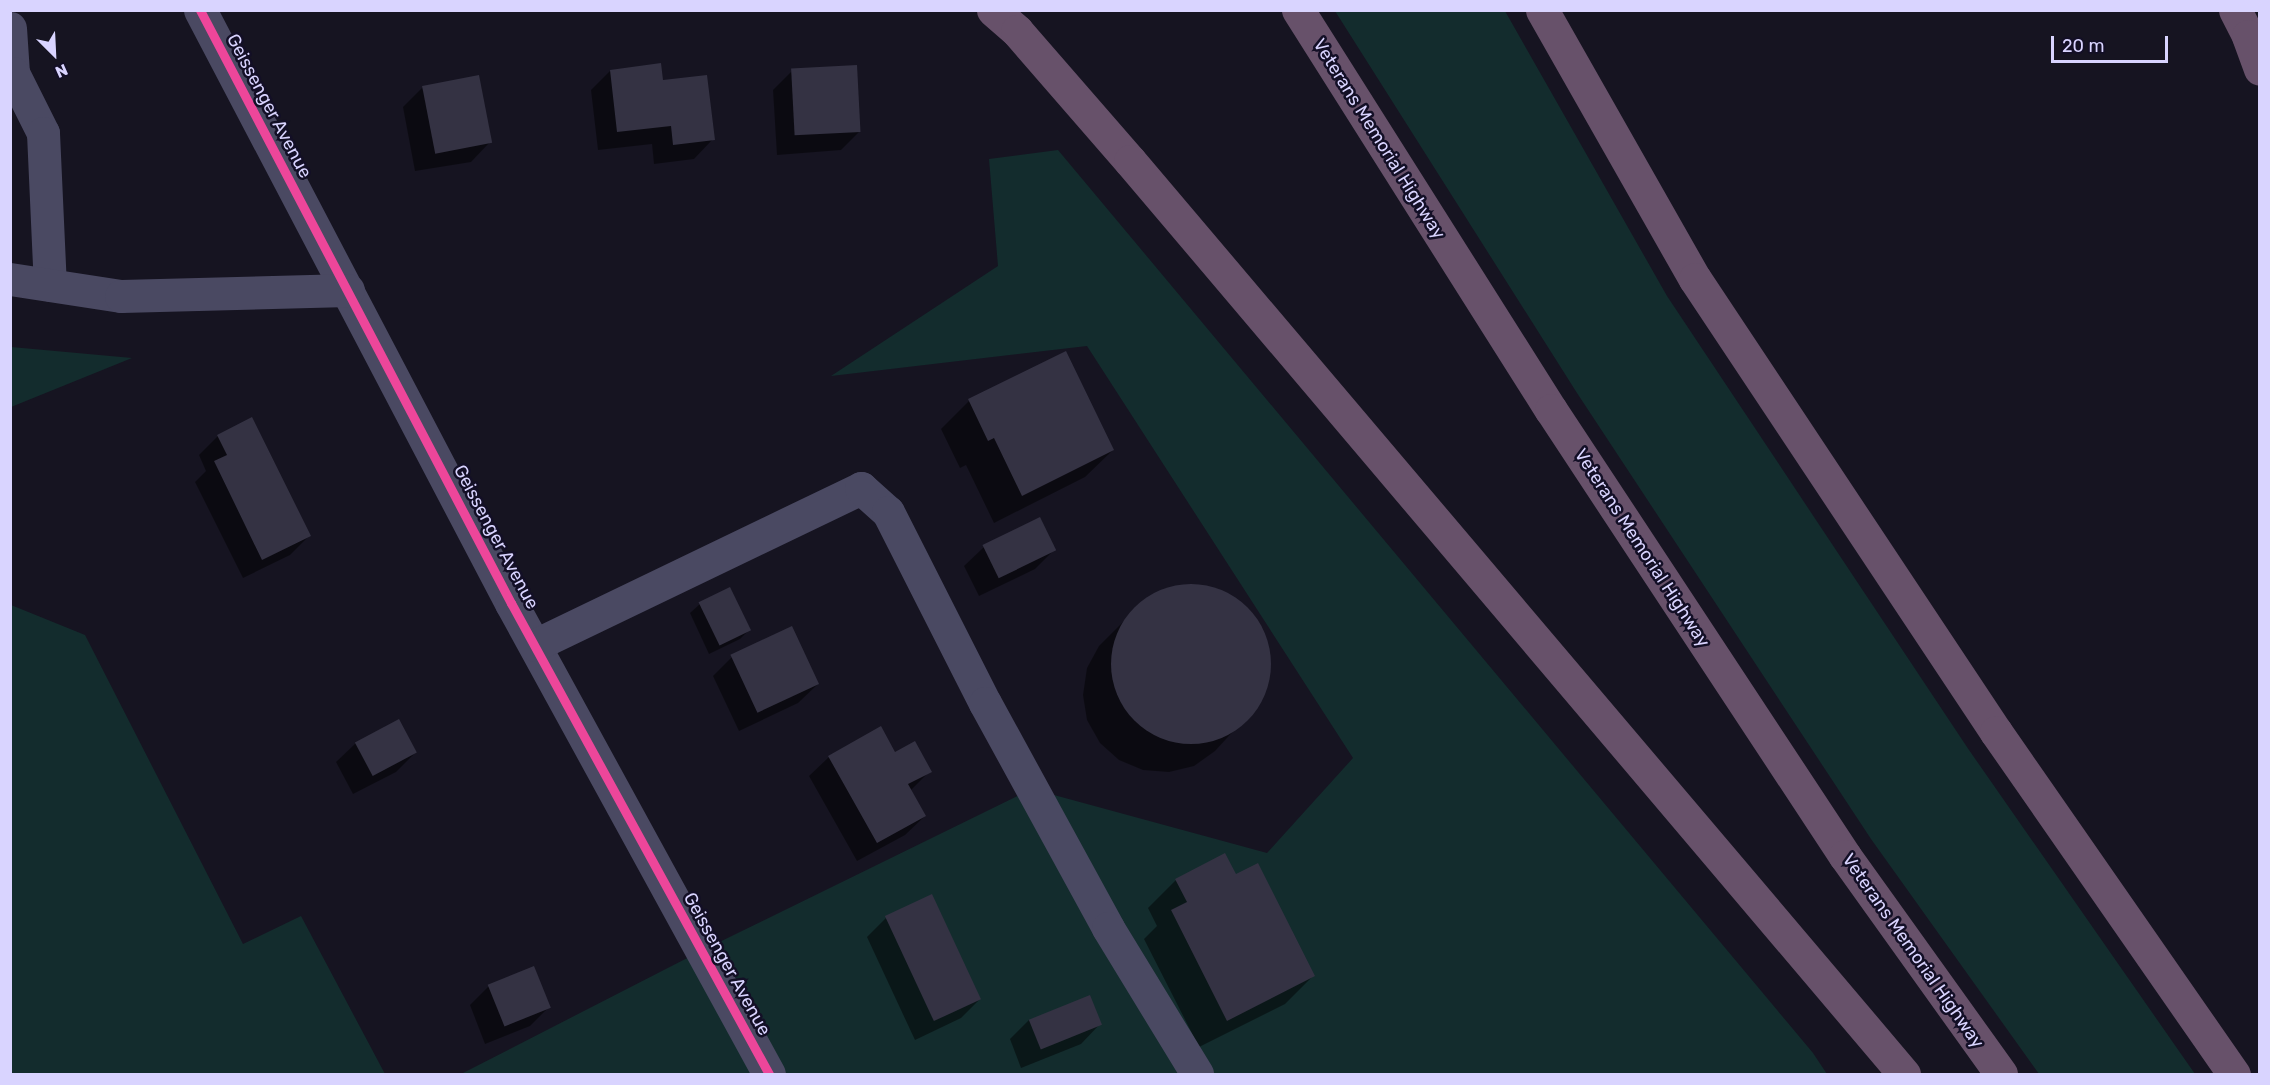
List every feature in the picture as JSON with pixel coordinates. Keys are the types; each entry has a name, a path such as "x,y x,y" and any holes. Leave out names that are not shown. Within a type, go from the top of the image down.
{"highway":[{"path":"993,10 1017,31 1130,161 1904,1074"},
{"name":"Veterans Memorial Highway","path":"1298,10 1557,420 1845,856 2001,1074"},
{"path":"1542,10 1695,279 1996,732 2234,1074"},
{"path":"2235,10 2248,36 2259,69"}],"street":[{"name":"Geissenger Avenue","path":"200,10 535,645 769,1074"},
{"path":"10,28 13,73 43,134 50,285"},
{"path":"10,279 121,296 348,290"},
{"path":"535,645 861,488 888,512 985,703 1102,918 1197,1074"}],"green space":[{"path":"1335,11 1505,11 1667,296 1969,750 2195,1074 2039,1074 1871,839 1577,393"},
{"path":"1058,150 1813,1053 1827,1074 461,1074 699,952 1032,789 1267,853 1353,758 1087,346 831,376 998,266 989,159"},
{"path":"11,347 132,358 11,407"},
{"path":"11,605 85,635 243,944 301,916 385,1074 11,1074"}],"building":[{"path":"661,63 663,80 707,75 715,140 673,145 671,126 617,132 610,70"},
{"path":"857,65 861,132 795,135 791,68"},
{"path":"479,75 492,143 435,154 422,86"},
{"path":"1066,351 1114,450 1022,496 994,438 988,441 968,399"},
{"path":"252,417 311,536 262,560 214,461 227,455 217,435"},
{"path":"1040,517 1056,550 999,578 982,545"},
{"path":"1191,584 1222,590 1248,607 1265,633 1271,664 1265,695 1248,721 1222,738 1191,744 1160,738 1134,721 1117,695 1111,664 1117,633 1134,607 1160,590"},
{"path":"730,587 751,630 720,645 699,602"},
{"path":"792,626 819,684 757,713 730,655"},
{"path":"399,719 417,753 373,776 355,742"},
{"path":"881,726 895,752 915,741 932,772 908,784 926,816 877,843 828,756"},
{"path":"1225,853 1236,874 1258,863 1315,976 1227,1021 1171,910 1187,902 1175,879"},
{"path":"932,894 981,999 934,1021 885,916"},
{"path":"534,966 551,1008 504,1026 488,985"},
{"path":"1090,995 1102,1025 1041,1049 1029,1020"}],"cycle path":[{"path":"200,10 511,603 769,1074"}]}
